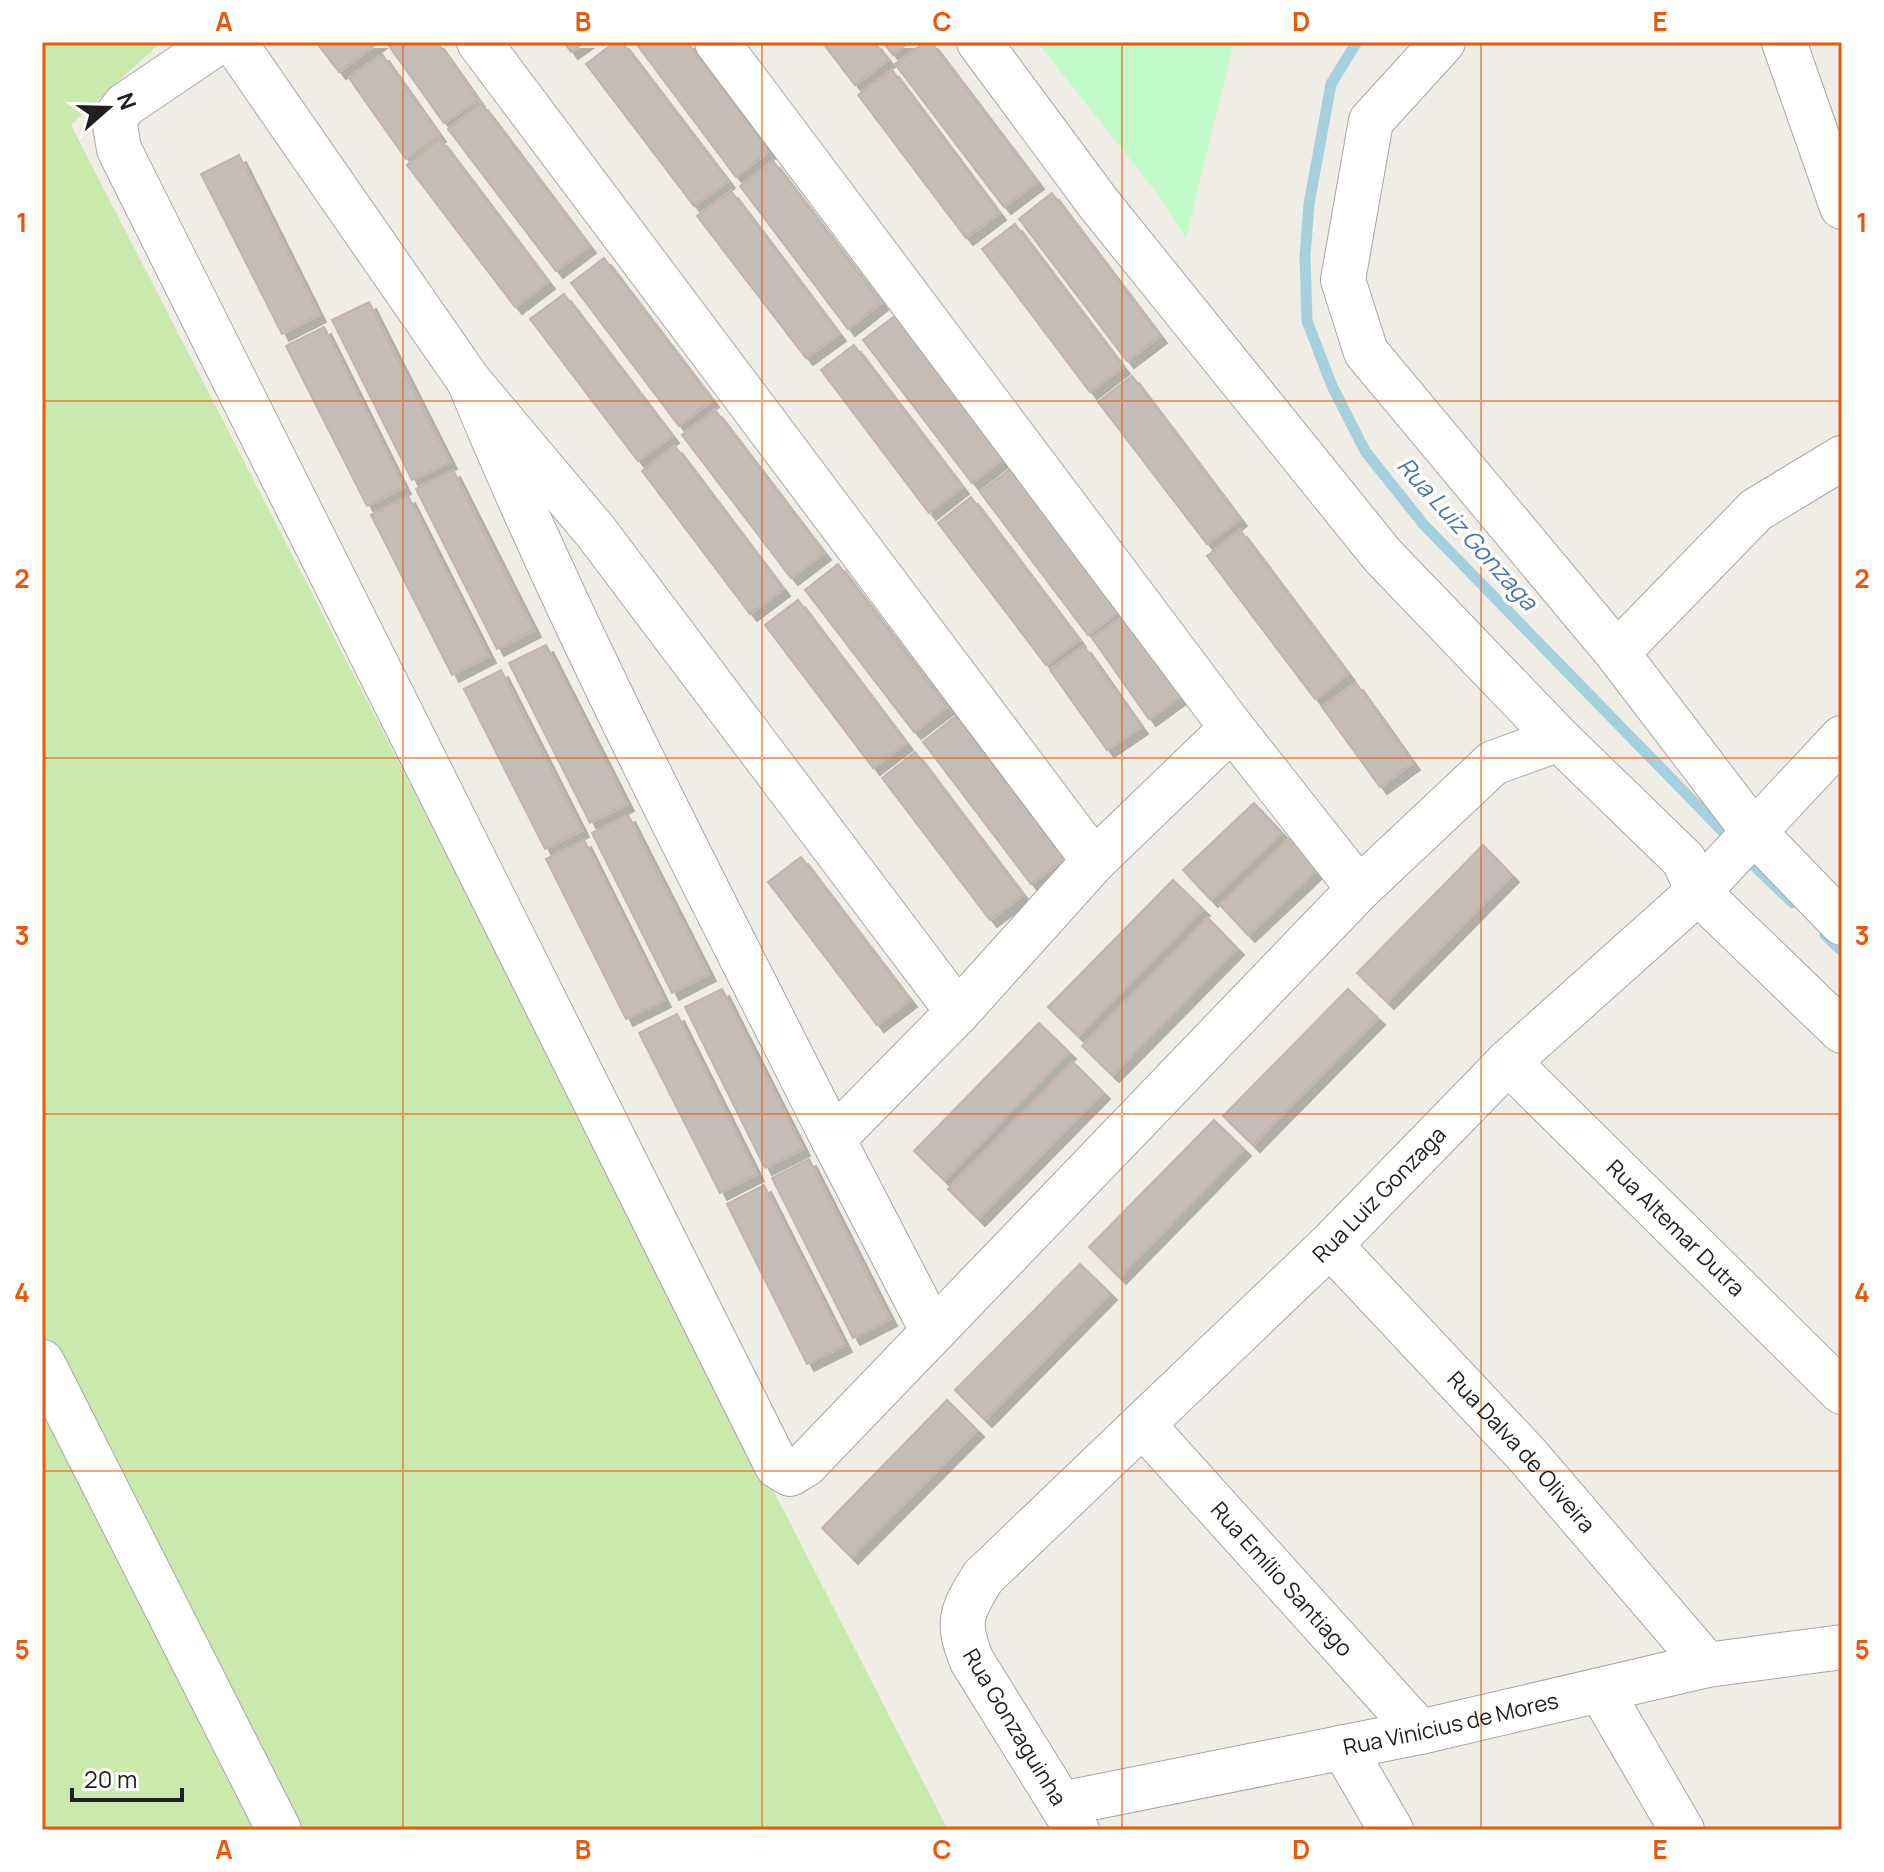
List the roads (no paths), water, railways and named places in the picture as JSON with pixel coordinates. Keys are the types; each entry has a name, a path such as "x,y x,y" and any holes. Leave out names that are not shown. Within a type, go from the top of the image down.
{"street":[{"path":"218,42 125,105 114,119 119,149 777,1466 790,1474 805,1465 1359,889 1493,763 1559,739"},
{"path":"234,42 469,381 596,532 958,1012"},
{"path":"479,42 1094,861"},
{"path":"717,42 1232,728 1359,889"},
{"path":"979,42 1099,204 1383,556 1559,739 1684,860 1842,1031"},
{"path":"1443,42 1371,121 1343,280 1366,352 1617,653 1748,836 1842,923"},
{"path":"1784,42 1842,207"},
{"path":"469,381 531,530 599,676 932,1330"},
{"path":"1617,653 1756,510 1842,458"},
{"path":"833,1139 958,1012 1094,861 1232,728"},
{"name":"Rua Luiz Gonzaga","path":"960,1621 983,1577 1330,1245 1508,1062 1705,883 1842,738"},
{"name":"Rua Altemar Dutra","path":"1508,1062 1842,1392"},
{"name":"Rua Dalva de Oliveira","path":"1330,1245 1528,1456 1707,1665"},
{"path":"42,1362 279,1830"},
{"name":"Rua Emílio Santiago","path":"1144,1426 1420,1732"},
{"name":"Rua Gonzaguinha","path":"960,1621 972,1661 1069,1817"},
{"name":"Rua Vinícius de Mores","path":"1069,1817 1343,1747 1707,1665 1842,1647"},
{"path":"1601,1691 1682,1830"},
{"path":"1343,1747 1391,1830"}],"waterway":[{"name":"Rua Luiz Gonzaga","path":"1357,42 1331,84 1309,204 1305,256 1307,321 1332,386 1365,451 1424,525 1734,843"},
{"name":"Rua Luiz Gonzaga","path":"1745,857 1793,903"},
{"name":"Rua Luiz Gonzaga","path":"1825,935 1842,951"}]}
